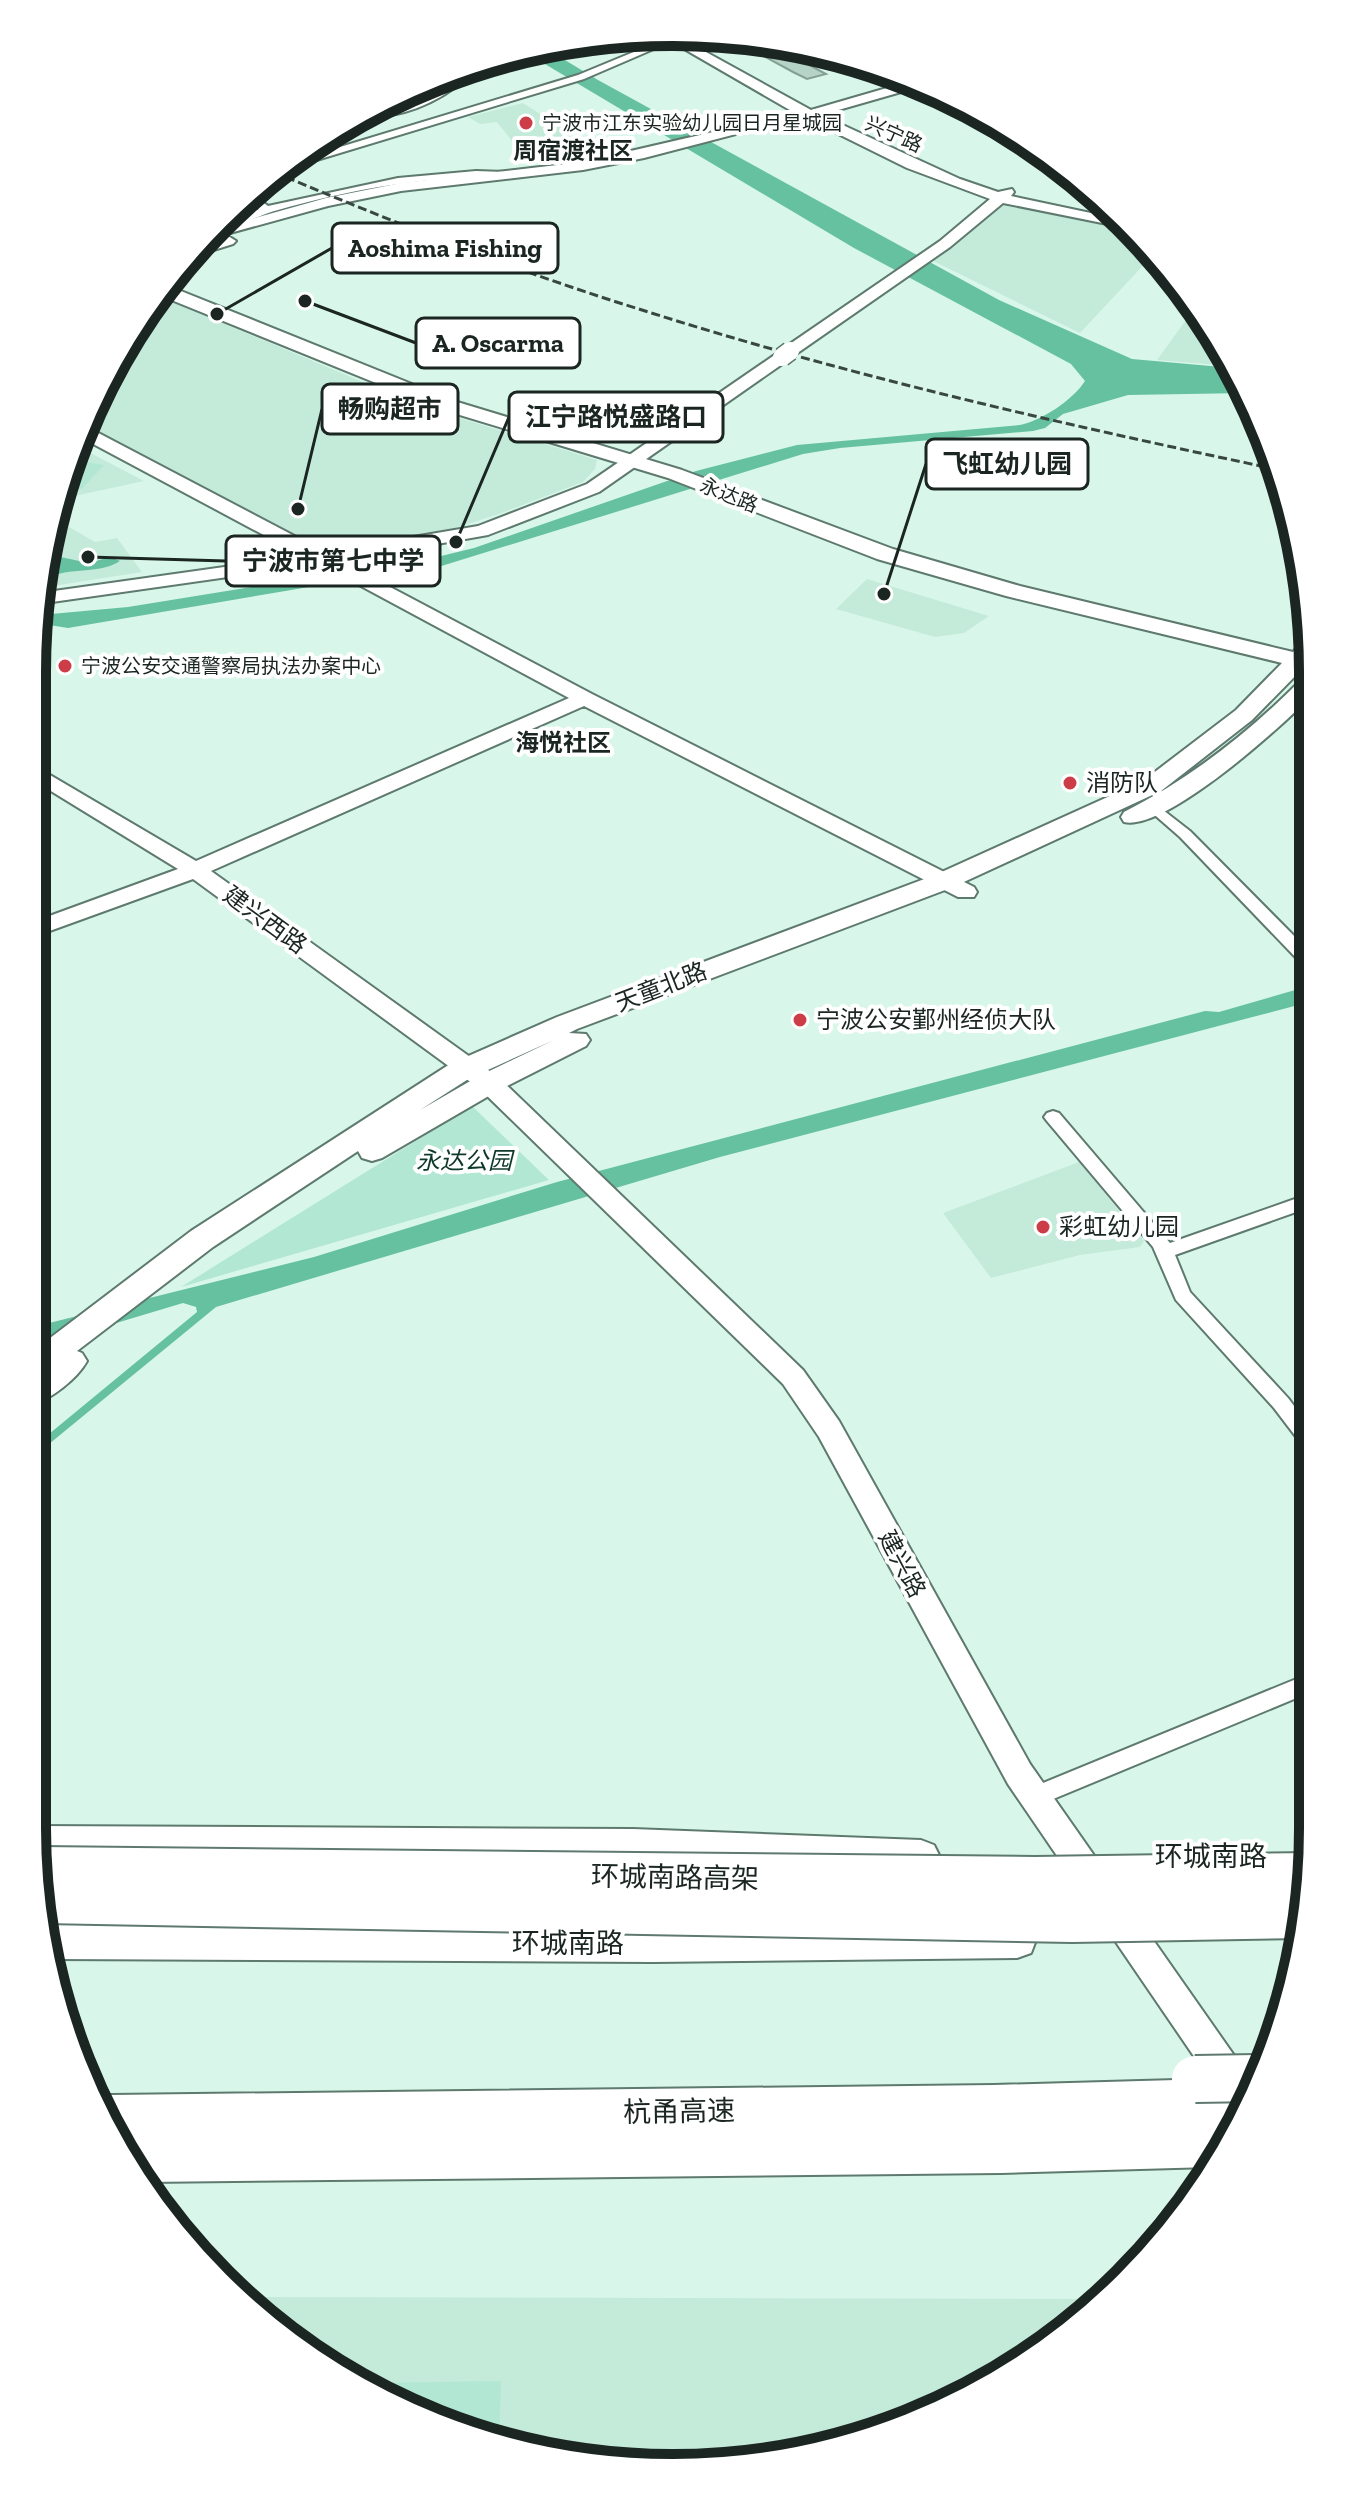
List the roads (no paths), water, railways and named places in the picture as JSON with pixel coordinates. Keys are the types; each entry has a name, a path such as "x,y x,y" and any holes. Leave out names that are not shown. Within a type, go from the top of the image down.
{"highway":[{"name":"环城南路高架","path":"47,1870 1035,1880 1297,1876"},
{"name":"环城南路高架","path":"50,1900 1072,1919 1293,1915"},
{"name":"杭甬高速","path":"118,2118 928,2109 1226,2112"},
{"name":"杭甬高速","path":"141,2159 1001,2150 1226,2112"}],"main road":[{"name":"永达路","path":"177,288 451,401 726,487 798,523 951,574 1299,654"},
{"name":"永达路","path":"173,294 447,405 637,458"},
{"name":"天童北路","path":"955,886 1152,786 1244,715 1299,661"},
{"name":"天童北路","path":"46,1357 202,1239 479,1075 568,1044 1154,807 1179,794 1277,718 1299,695"},
{"name":"天童北路","path":"46,1382 167,1286 479,1075"},
{"path":"46,1842 633,1846 1043,1862"},
{"name":"环城南路","path":"1110,1857 1298,1856"},
{"path":"1177,1939 1289,1938"},
{"name":"环城南路","path":"56,1941 653,1944 1085,1939"}],"street":[{"path":"319,156 581,77 655,46"},
{"name":"兴宁路","path":"698,47 814,114 912,165 1004,195 1106,220"},
{"path":"395,111 419,104 453,86"},
{"path":"213,247 282,223 416,193 589,173 898,89"},
{"path":"366,126 381,136"},
{"path":"228,230 326,202 401,187 583,166 680,149"},
{"path":"237,222 267,211 425,177 483,172 504,175"},
{"path":"50,598 331,561 482,531 593,488 928,256 1004,195"},
{"name":"兴宁路","path":"1004,195 1097,212"},
{"path":"257,203 267,211"},
{"path":"93,436 585,698 955,886"},
{"path":"46,925 195,870 585,698"},
{"name":"建兴西路","path":"46,779 195,870 479,1075"},
{"path":"1154,807 1185,834 1299,951"},
{"name":"建兴路","path":"479,1075 793,1377 829,1429 953,1660 1226,2112"},
{"path":"1053,1117 1165,1252 1182,1295 1299,1427"},
{"path":"1165,1252 1299,1204"},
{"path":"1034,1797 1299,1687"}],"railway":[{"path":"288,178 502,263 720,334 956,397 1264,467"}],"place":[{"name":"宁波市江东实验幼儿园日月星城园","path":"526,123"},
{"name":"A. Oscarma","path":"305,301"},
{"name":"Aoshima Fishing","path":"217,314"},
{"name":"畅购超市","path":"298,509"},
{"name":"江宁路悦盛路口","path":"456,542"},
{"name":"宁波市第七中学","path":"88,557"},
{"name":"飞虹幼儿园","path":"884,594"},
{"name":"宁波公安交通警察局执法办案中心","path":"65,666"},
{"name":"消防队","path":"1070,783"},
{"name":"宁波公安鄞州经侦大队","path":"800,1020"},
{"name":"彩虹幼儿园","path":"1043,1227"}],"district":[{"name":"周宿渡社区","path":"573,151"},
{"name":"海悦社区","path":"563,743"}],"park label":[{"name":"永达公园","path":"464,1161"}]}
